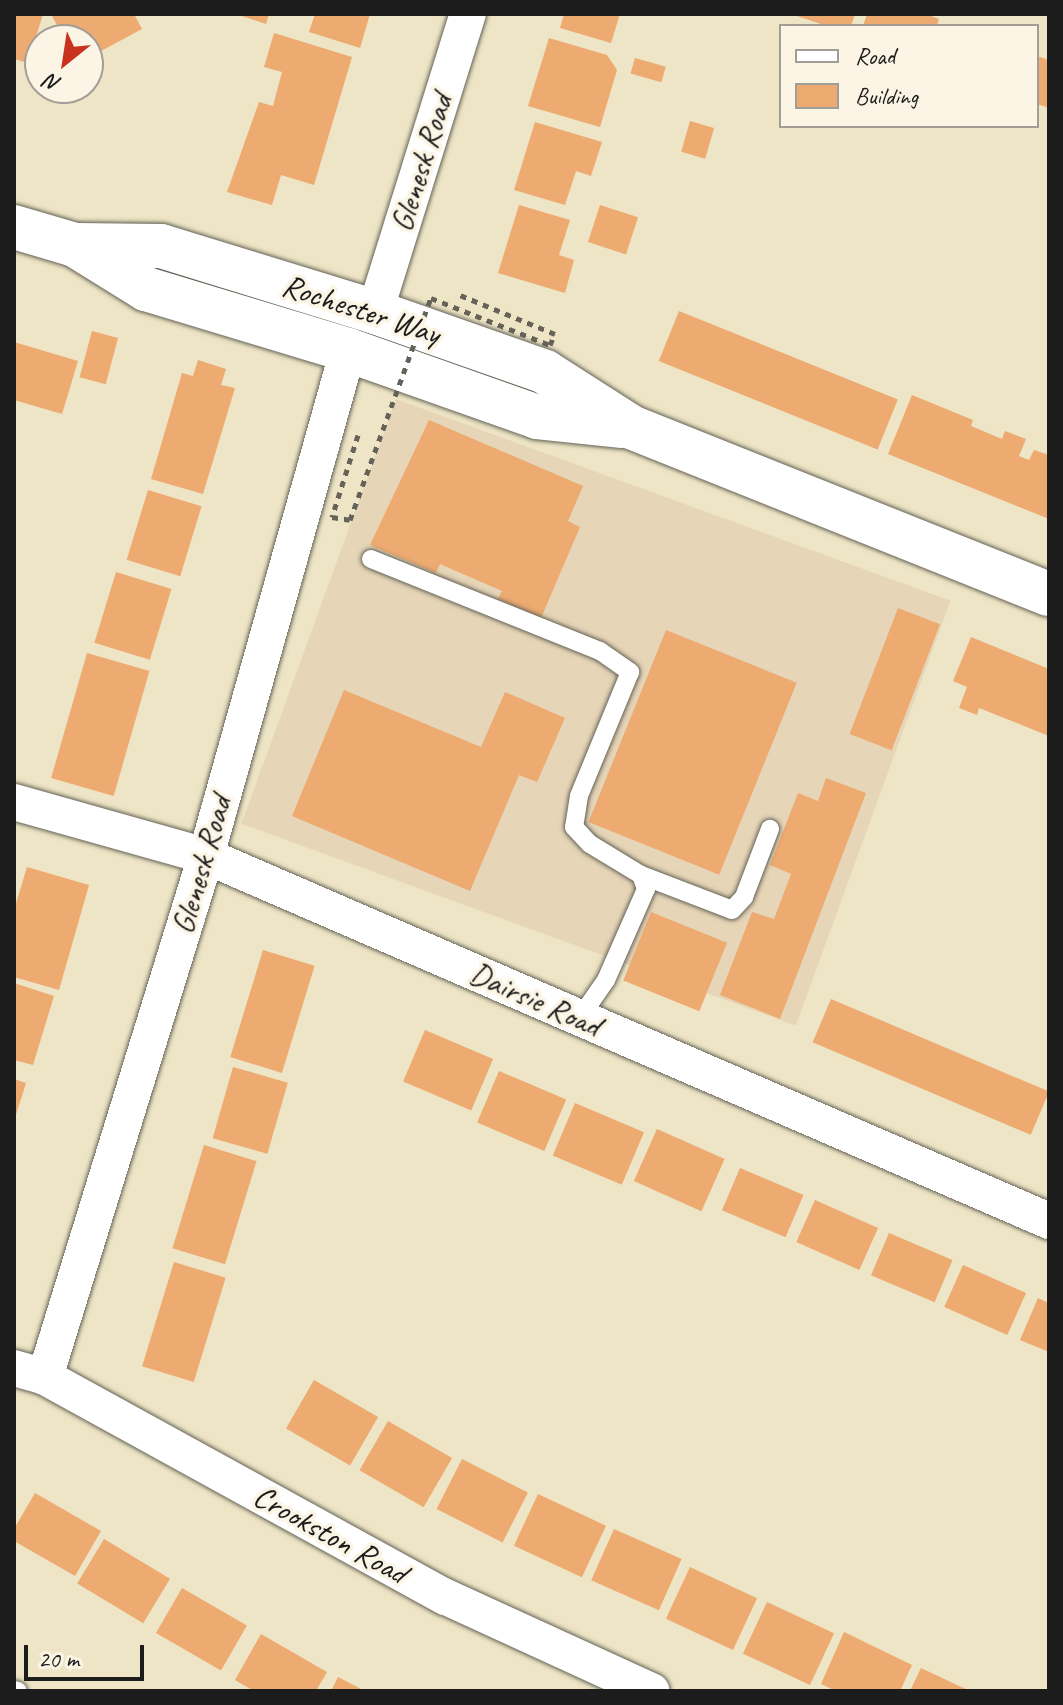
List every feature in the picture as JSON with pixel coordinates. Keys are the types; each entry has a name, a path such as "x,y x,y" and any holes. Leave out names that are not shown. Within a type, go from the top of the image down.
{"street":[{"name":"Glenesk Road","path":"375,312 468,14"},
{"name":"Rochester Way","path":"14,227 75,245 146,289 348,350 537,417 631,427"},
{"name":"Rochester Way","path":"75,245 161,246 375,312 545,372 631,427 1049,594"},
{"name":"Glenesk Road","path":"29,1373 206,856 348,350"},
{"name":"Dairsie Road","path":"14,802 206,856 1049,1221"},
{"name":"Crookston Road","path":"29,1373 433,1590 651,1691"}],"lane":[{"path":"371,559 600,651 630,672 579,796 574,827 590,844 641,875 732,910 744,897 770,829"},
{"path":"579,1019 606,980 646,889 641,875"}],"path":[{"path":"358,435 332,517 350,520 431,298 550,345 555,334 460,295"}],"shaded area":[{"path":"396,399 950,601 796,1026 241,824"}],"building":[{"path":"14,14 43,14 40,24 24,24 24,62 14,59"},
{"path":"134,14 142,29 104,49 104,24 56,24 52,16"},
{"path":"236,14 269,14 266,24"},
{"path":"315,14 370,14 360,48 309,32"},
{"path":"564,14 620,14 611,43 560,28"},
{"path":"855,14 852,24 821,24 794,15"},
{"path":"867,14 926,14 939,19 938,24 864,24"},
{"path":"274,33 352,57 314,185 281,175 272,205 227,192 259,102 273,106 282,72 264,67"},
{"path":"549,38 607,55 617,70 600,127 528,106"},
{"path":"1039,57 1049,60 1049,108 1039,105"},
{"path":"635,58 666,67 661,82 631,73"},
{"path":"690,121 714,128 705,159 681,152"},
{"path":"535,122 602,142 591,176 576,171 565,205 514,190"},
{"path":"519,205 570,220 559,255 574,260 565,293 498,273"},
{"path":"600,205 638,217 626,254 588,242"},
{"path":"679,311 898,399 878,449 659,361"},
{"path":"92,331 118,338 106,384 80,377"},
{"path":"14,342 78,361 62,414 14,400"},
{"path":"198,360 226,369 221,385 235,388 203,494 151,479 182,373 193,376"},
{"path":"912,395 973,420 971,426 1002,439 1005,431 1026,439 1019,456 1029,460 1034,450 1049,455 1049,519 888,454"},
{"path":"429,420 583,486 568,521 580,527 541,618 498,599 502,591 440,564 436,573 370,545"},
{"path":"148,490 202,506 180,576 127,560"},
{"path":"116,572 171,589 150,660 94,643"},
{"path":"898,608 940,624 892,750 850,734"},
{"path":"666,630 797,683 719,875 588,822"},
{"path":"971,637 1049,669 1049,736 979,708 977,715 959,708 967,687 953,681"},
{"path":"87,653 149,671 114,796 51,778"},
{"path":"344,690 481,747 505,692 565,718 537,782 519,775 470,891 292,816"},
{"path":"826,778 866,793 780,1019 720,995 752,912 774,919 791,874 770,865 798,793 818,801"},
{"path":"27,867 89,885 59,990 14,977 14,910"},
{"path":"651,912 727,943 699,1011 623,981"},
{"path":"263,950 315,966 282,1073 230,1057"},
{"path":"14,983 54,996 33,1065 14,1060"},
{"path":"831,999 1049,1092 1031,1135 813,1042"},
{"path":"425,1030 493,1059 471,1110 403,1082"},
{"path":"233,1067 288,1083 267,1154 213,1138"},
{"path":"499,1071 566,1100 544,1151 477,1123"},
{"path":"14,1079 26,1083 15,1118 14,1118"},
{"path":"575,1103 644,1132 622,1185 553,1155"},
{"path":"657,1129 725,1159 701,1211 634,1181"},
{"path":"204,1145 257,1161 225,1264 172,1248"},
{"path":"740,1168 804,1195 786,1237 722,1210"},
{"path":"815,1200 878,1228 859,1270 796,1242"},
{"path":"889,1233 953,1260 935,1302 871,1275"},
{"path":"174,1262 226,1278 194,1382 142,1366"},
{"path":"963,1265 1026,1293 1007,1335 944,1307"},
{"path":"1038,1298 1049,1303 1049,1352 1020,1340"},
{"path":"314,1380 378,1417 350,1465 286,1428"},
{"path":"388,1421 452,1458 424,1507 360,1470"},
{"path":"462,1459 528,1493 503,1542 437,1509"},
{"path":"35,1493 101,1531 75,1576 14,1541 14,1529"},
{"path":"538,1494 606,1526 582,1577 514,1546"},
{"path":"614,1529 682,1559 659,1610 591,1580"},
{"path":"104,1539 170,1579 143,1623 77,1584"},
{"path":"690,1567 757,1598 733,1650 666,1619"},
{"path":"182,1588 247,1626 221,1671 156,1633"},
{"path":"767,1602 834,1633 810,1685 743,1654"},
{"path":"844,1632 912,1665 900,1691 836,1691 821,1684"},
{"path":"261,1634 327,1672 316,1691 254,1691 235,1680"},
{"path":"921,1668 955,1684 970,1691 910,1691"},
{"path":"338,1677 365,1691 331,1691"}]}
